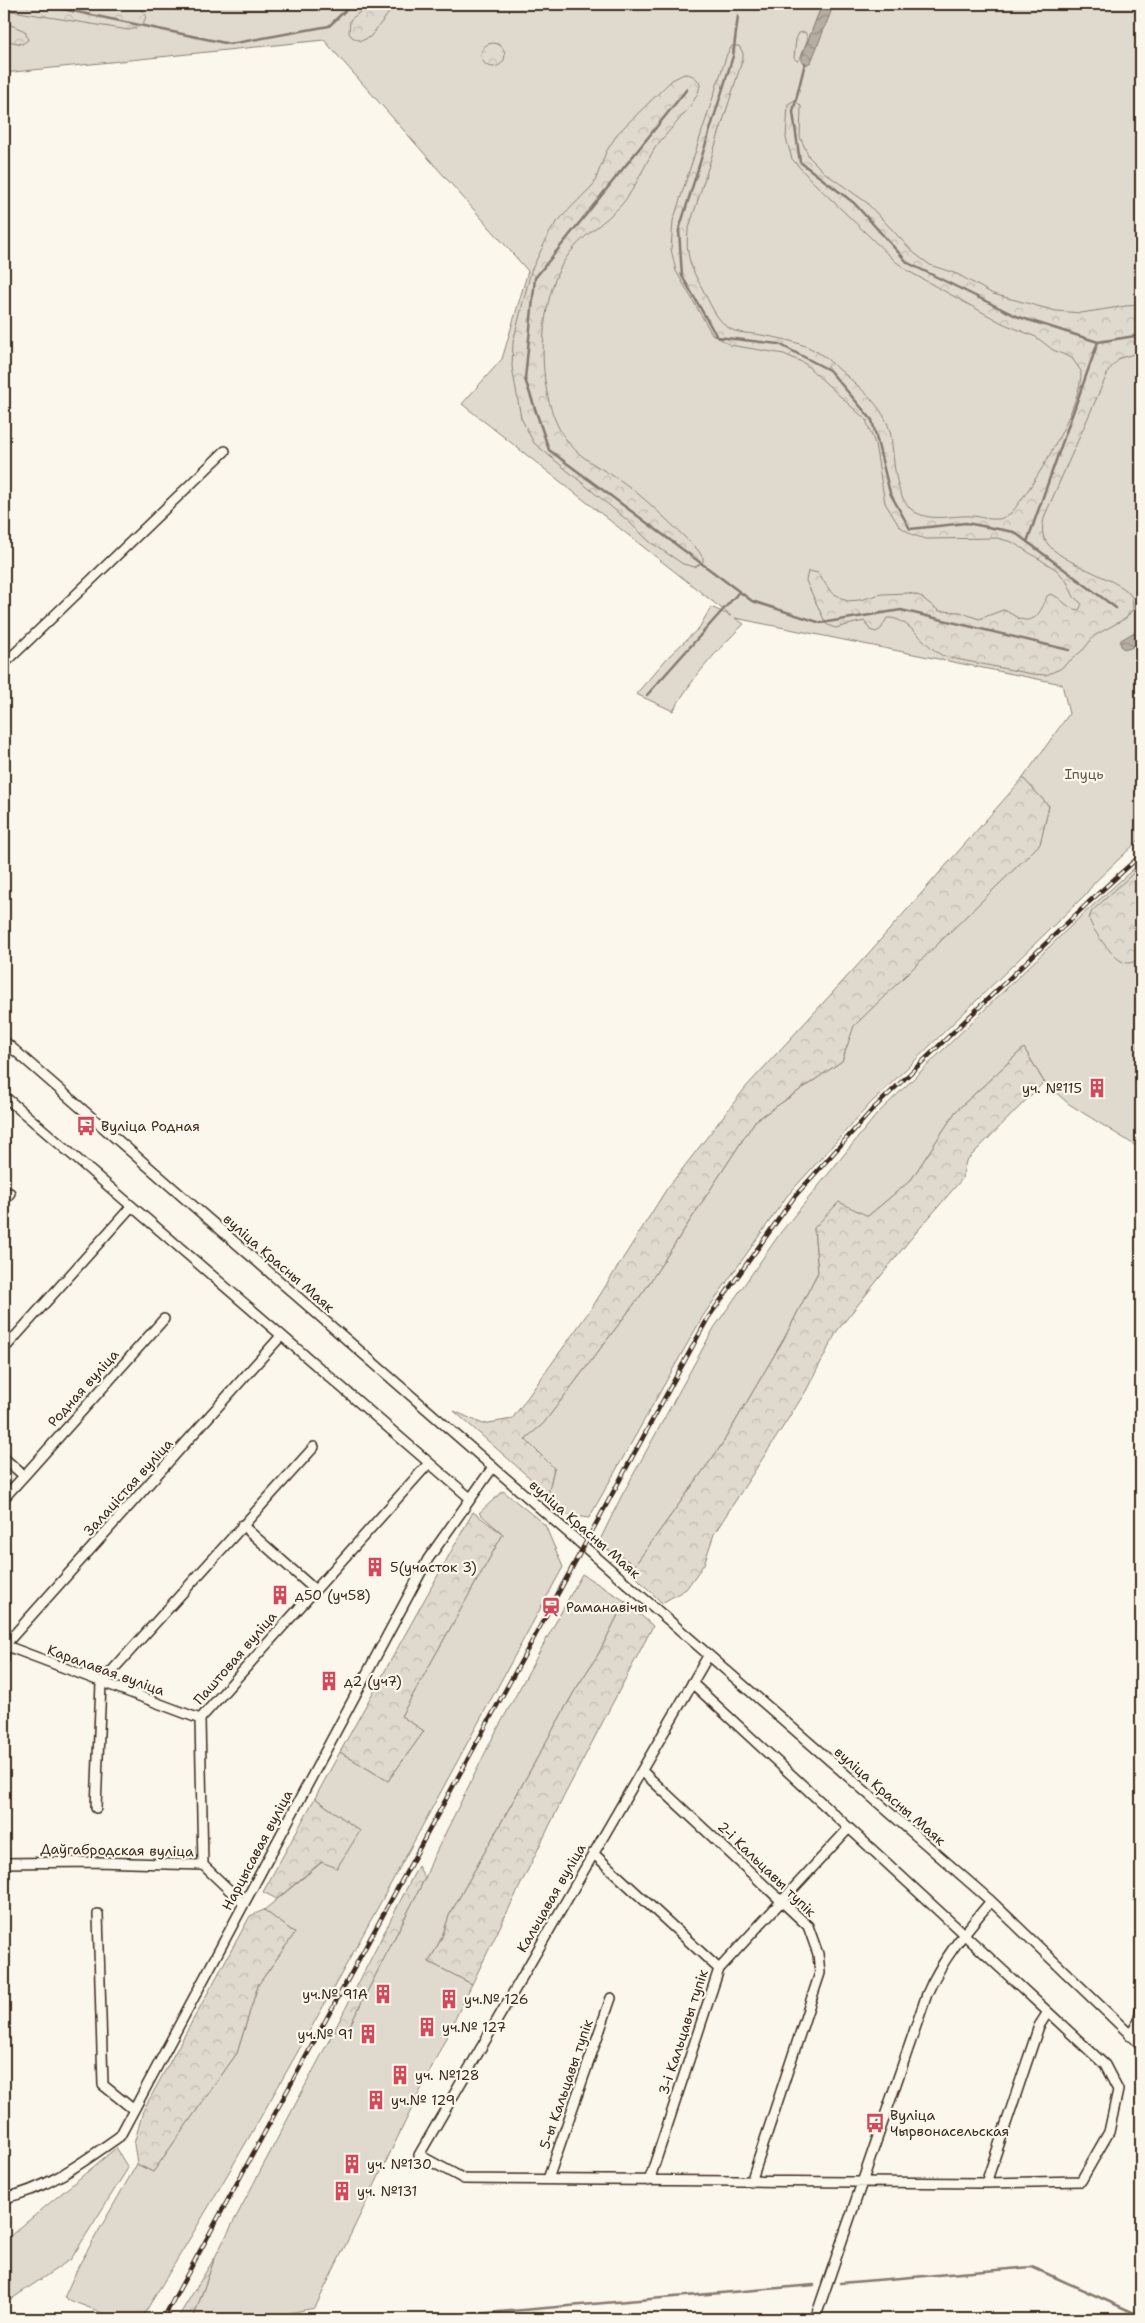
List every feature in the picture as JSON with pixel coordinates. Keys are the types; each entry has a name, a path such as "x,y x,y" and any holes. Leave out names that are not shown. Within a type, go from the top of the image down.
{"street":[{"path":"4,664 224,451"},
{"name":"вуліца Красны Маяк","path":"4,1041 991,1901 1141,2045"},
{"path":"4,1096 470,1498"},
{"path":"4,1348 131,1207"},
{"name":"Родная вуліца","path":"4,1498 164,1319"},
{"name":"Залацістая вуліца","path":"4,1646 281,1336"},
{"path":"96,1808 101,1683 314,1447"},
{"path":"4,1458 24,1476"},
{"name":"Паштовая вуліца","path":"203,1865 200,1719 314,1589 429,1463"},
{"name":"Нарцысавая вуліца","path":"4,2198 22,2194 66,2173 120,2136 428,1560 493,1467"},
{"path":"242,1525 314,1589"},
{"path":"4,1646 4,1660"},
{"name":"Каралавая вуліца","path":"4,1646 200,1719"},
{"name":"Кальцавая вуліца","path":"548,2179 464,2179 420,2155 708,1656"},
{"path":"548,2179 986,2183 1081,2181 1109,2132 1118,2090 1113,2077 1105,2065 692,1683"},
{"name":"2-і Кальцавы тупік","path":"642,1771 808,1926 818,1954 820,1973 751,2182"},
{"path":"719,1969 849,1828"},
{"name":"3-і Кальцавы тупік","path":"593,1853 719,1969 649,2181"},
{"name":"Даўгабродская вуліца","path":"4,1863 95,1862 203,1865 244,1904"},
{"path":"815,2319 927,1994 936,1973 964,1933 991,1901"},
{"path":"98,1914 103,2085 134,2110"},
{"name":"5-ы Кальцавы тупік","path":"548,2179 611,1998"},
{"path":"1130,2036 1138,2022 1141,2008"},
{"path":"986,2183 1039,2026 1048,2012"}],"green space":[{"name":"Іпуць","path":"4,4 1141,4 1141,838 869,1105 787,1196 703,1316 589,1518 567,1515 548,1494 554,1468 525,1439 543,1424 644,1291 755,1121 842,1061 853,1026 1040,844 1049,806 1023,778 1069,714 1062,684 735,618 744,624 724,644 688,687 673,711 636,694 669,656 699,628 711,607 731,616 462,404 502,359 528,271 324,40 4,73"},
{"path":"4,4 123,4 139,8 146,15 140,26 128,30 6,10 4,9"},
{"path":"370,4 391,4 392,9 370,37 361,41 352,37 349,33 350,20"},
{"path":"4,22 25,31 28,40 22,44 4,40"},
{"path":"805,32 808,38 800,59 797,61 794,58 796,39 799,33"},
{"path":"493,43 501,47 505,55 501,63 493,67 485,63 481,55 485,47"},
{"path":"732,46 739,46 743,53 743,58 688,231 687,247 692,267 713,310 724,325 738,332 783,339 810,348 826,358 872,400 886,420 890,431 898,486 902,497 915,512 928,517 971,516 994,519 1002,518 1011,513 1032,485 1066,424 1074,404 1081,371 1072,358 1053,350 1036,337 1002,323 908,271 895,261 812,181 792,159 786,138 788,104 795,100 801,106 800,137 809,157 825,173 866,202 914,253 930,265 957,274 993,294 1056,311 1081,313 1141,305 1141,352 1120,358 1109,370 1045,515 1042,529 1044,538 1059,554 1127,591 1132,597 1133,609 1126,618 1094,636 1084,649 1060,669 1046,675 1032,674 946,657 931,648 903,622 895,619 887,618 881,629 876,632 870,630 864,621 835,628 826,624 806,581 808,571 818,573 831,592 847,601 860,600 881,594 909,593 920,596 939,611 960,612 979,619 1003,610 1018,618 1029,620 1037,615 1047,596 1051,594 1075,609 1079,610 1082,604 1074,597 1067,582 1057,570 1012,542 997,538 926,539 913,535 899,526 885,503 875,444 866,420 804,363 784,354 730,345 712,334 676,271 671,249 673,221 727,54"},
{"path":"684,74 694,76 700,84 695,99 655,148 623,203 577,244 564,261 548,302 543,352 549,402 557,424 568,442 590,462 640,495 698,550 703,558 703,562 695,567 683,564 650,542 627,520 534,443 521,418 512,367 513,342 531,271 550,232 556,223 594,184 606,152 618,133 672,80"},
{"path":"1023,778 1049,806 1040,844 854,1026 842,1061 755,1121 644,1291 543,1424 525,1439 554,1468 548,1494 454,1411 483,1424 512,1419 593,1306 666,1190 746,1087 867,955"},
{"path":"1141,862 1141,1149 1069,1104 1044,1082 1024,1048 956,1111 911,1180 868,1216 814,1228 818,1272 785,1337 721,1446 635,1565 598,1544 621,1497 714,1328 781,1232 877,1114 1079,918"},
{"path":"1141,866 1141,899 1138,909 1141,925 1141,957 1133,962 1126,963 1108,949 1098,936 1089,918 1092,911"},
{"path":"1024,1048 1044,1082 966,1161 962,1179 908,1242 837,1331 806,1391 714,1534 704,1564 686,1589 662,1603 609,1550 635,1565 721,1446 785,1337 818,1272 814,1228 839,1202 868,1216 911,1180 956,1111"},
{"path":"503,1491 545,1525 563,1567 409,1851 251,2134 141,2319 118,2319 64,2298 79,2265 137,2164 153,2172 237,2053 258,1985 295,1933 264,1910 360,1831 315,1798 340,1752 388,1781 424,1731 401,1716 503,1534 479,1513"},
{"path":"473,1512 503,1534 401,1716 424,1731 388,1781 340,1752"},
{"path":"582,1574 625,1601 599,1653 574,1692 449,1916 442,1937 429,1962 472,1984 315,2308 257,2319 193,2319 215,2257 334,2031 346,2033 425,1878 492,1739"},
{"path":"625,1601 653,1626 565,1794 472,1984 429,1962 442,1937 449,1916 574,1692 599,1653"},
{"path":"315,1798 360,1831 337,1868 321,1862 277,1899 263,1892"},
{"path":"418,1866 425,1878 346,2033 334,2031"},
{"path":"264,1910 295,1933 258,1985 237,2053 153,2172 137,2164 134,2144 143,2111 250,1916"},
{"path":"116,2148 128,2168 71,2259 4,2304 4,2241"},
{"path":"215,2257 193,2319 177,2319"}],"water":[{"path":"822,4 834,4 811,62 806,65 802,62 802,56"},
{"path":"1141,628 1141,643 1128,649 1122,648 1121,640"}],"waterway":[{"path":"39,4 230,44 329,26 352,4"},
{"path":"738,16 733,56 679,230 682,276 717,337 779,344 829,370 872,420 890,493 910,529 966,523 1014,532 1116,608"},
{"path":"805,63 793,112 800,162 854,203 908,263 1016,316 1098,342 1027,542"},
{"path":"687,89 535,278 525,379 549,450 752,601 821,623 901,610 1069,650"},
{"path":"1098,342 1141,335"},
{"path":"647,695 739,592"},
{"path":"840,2283 1032,2267 1141,2316"},
{"path":"417,2319 814,2285"}],"railway":[{"path":"163,2319 708,1318 795,1196 873,1109 1089,902 1141,855"}],"place":[{"name":"уч. №115","path":"1097,1088"},
{"name":"Вуліца Родная","path":"86,1126"},
{"name":"5(участок 3)","path":"375,1567"},
{"name":"д50 (уч58)","path":"280,1595"},
{"name":"Раманавічы","path":"551,1607"},
{"name":"д2 (уч7)","path":"329,1681"},
{"name":"уч.№ 91А","path":"383,1994"},
{"name":"уч.№ 126","path":"449,1999"},
{"name":"уч.№ 127","path":"427,2027"},
{"name":"уч.№ 91","path":"368,2034"},
{"name":"уч. №128","path":"400,2075"},
{"name":"уч.№ 129","path":"376,2100"},
{"name":"Вуліца Чырвонасельская","path":"875,2123"},
{"name":"уч. №130","path":"352,2164"},
{"name":"уч. №131","path":"342,2191"}]}
